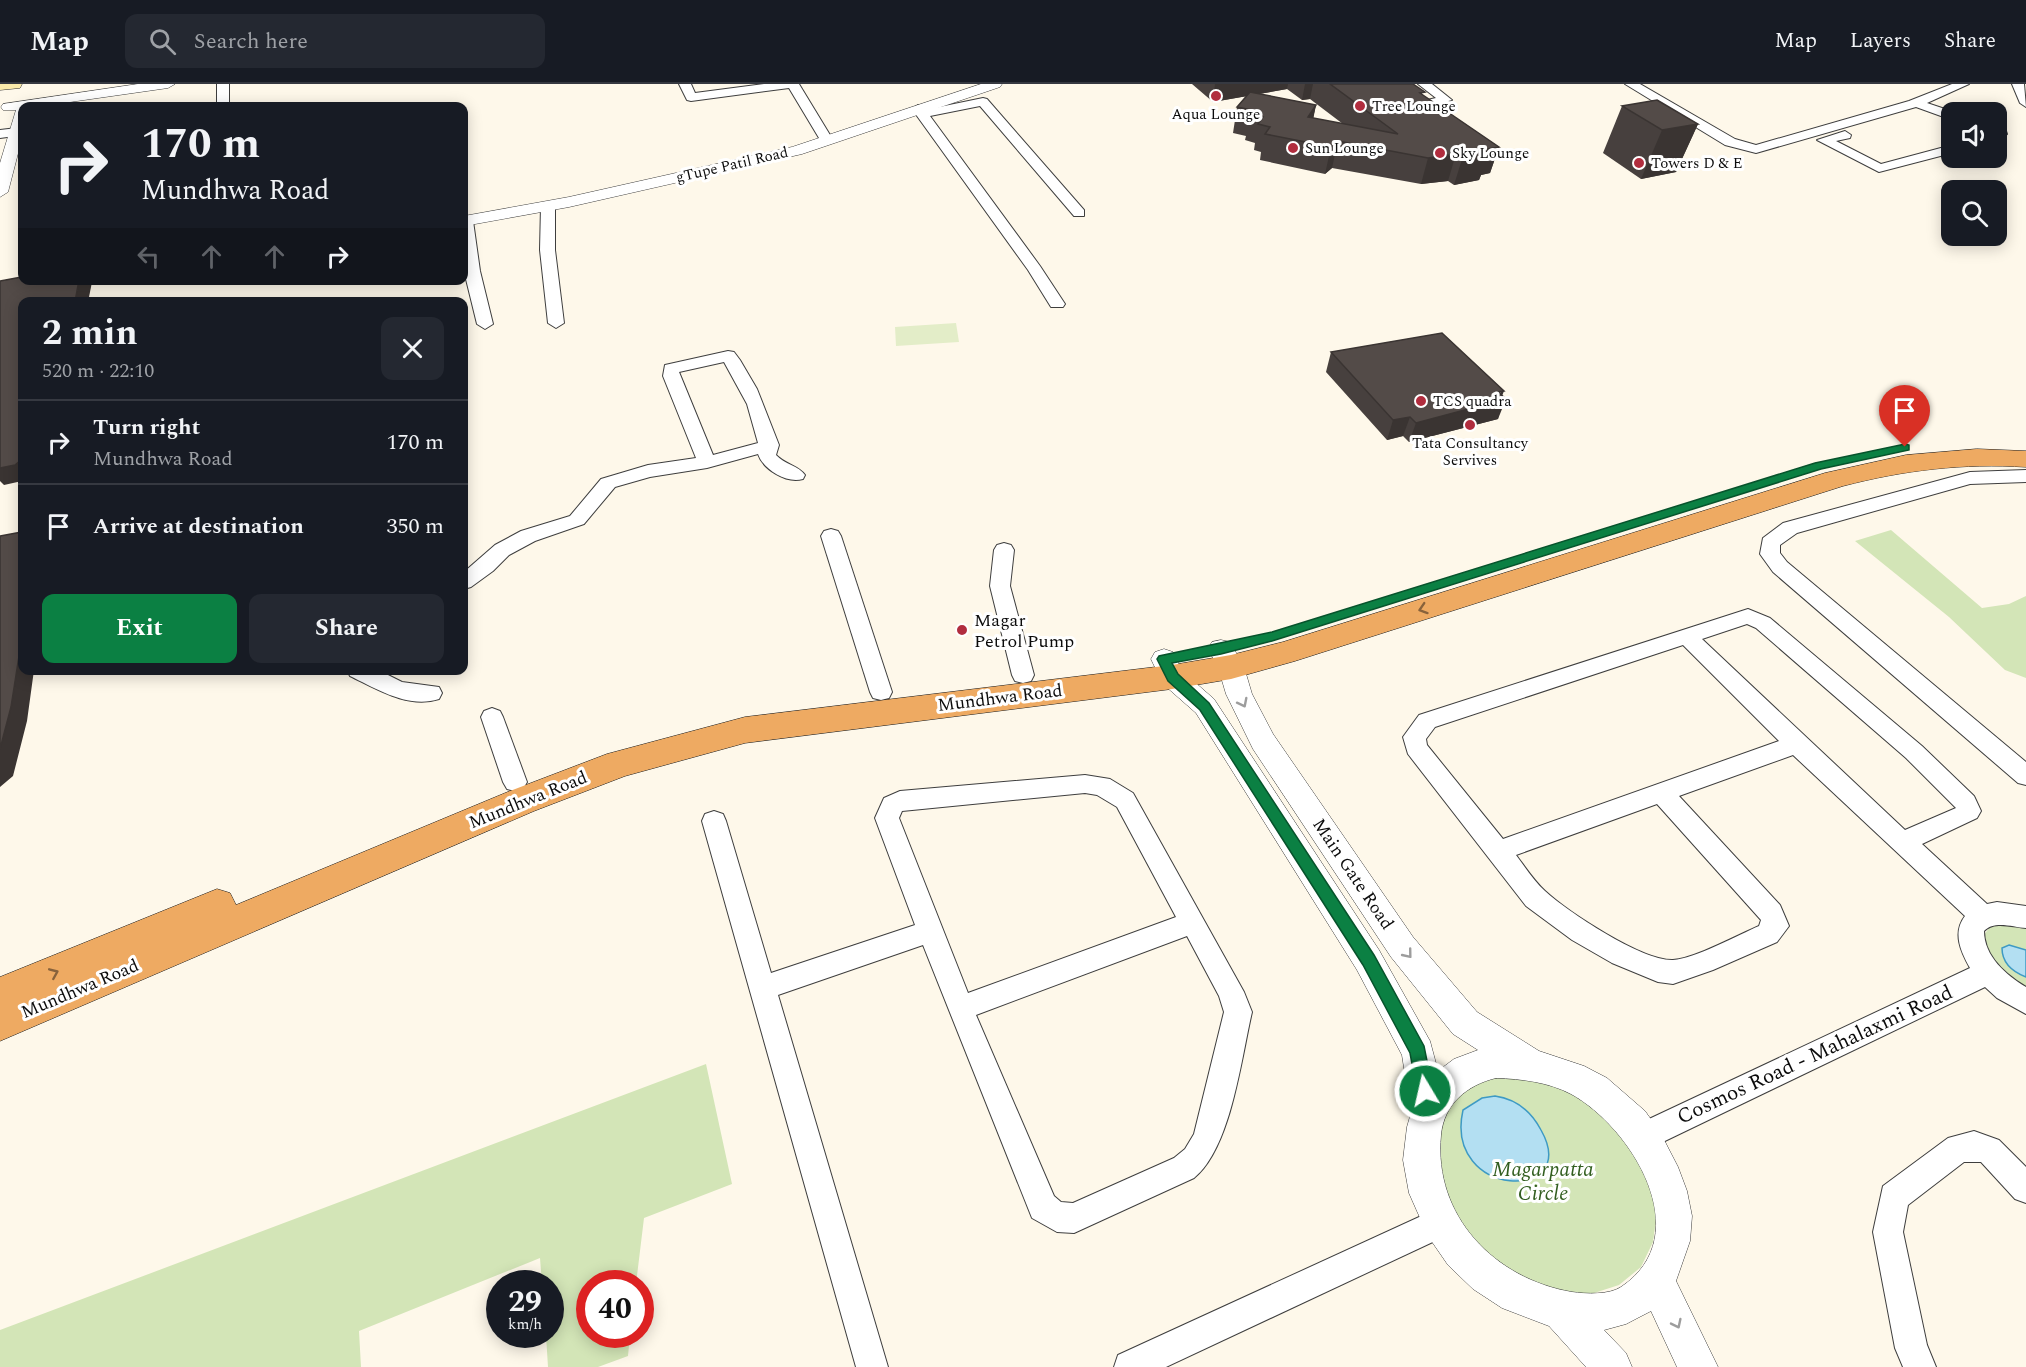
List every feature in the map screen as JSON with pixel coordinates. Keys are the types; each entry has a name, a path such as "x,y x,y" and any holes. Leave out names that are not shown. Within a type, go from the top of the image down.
{"highway":[{"name":"Mundhwa Road","path":"1226,658 1272,636 1818,466 1872,452 1944,443 2026,447"},
{"name":"Mundhwa Road","path":"0,1023 522,801 572,781 670,748 786,723 1226,658 1284,653 1835,479 1888,465 1957,456 2026,459"},
{"name":"Mundhwa Road","path":"0,996 515,782 614,745 699,720 784,704 1023,675 1168,668"}],"main road":[{"path":"0,85 20,84"}],"street":[{"path":"20,84 20,102"},
{"path":"57,102 168,84"},
{"path":"223,84 223,102"},
{"path":"685,84 691,98 793,84 824,135"},
{"name":"gTupe Patil Road","path":"468,220 548,206 796,151 921,112 995,84"},
{"path":"1387,84 1416,106 1446,100 1424,84"},
{"path":"1631,84 1741,146 1768,147 1917,103 1938,87 1963,84"},
{"path":"2018,84 2026,103"},
{"path":"1057,304 921,112 983,102 1079,213"},
{"path":"1917,103 1941,112"},
{"path":"1933,109 1873,128 1824,140 1879,168 1941,152"},
{"path":"0,134 18,111"},
{"path":"1857,121 1873,128"},
{"path":"0,192 4,162 17,132 18,124"},
{"path":"0,134 17,132"},
{"path":"548,206 546,246 556,323"},
{"path":"468,242 472,271 485,324"},
{"path":"707,462 671,376 671,369 728,356 766,427 770,445 767,456 777,467 796,475"},
{"path":"468,579 502,550 528,536 577,520 608,483 648,471 707,462 770,445"},
{"path":"2026,476 1970,478 1790,528 1770,543 1770,554 1780,567 2026,776"},
{"path":"831,536 881,692"},
{"path":"1004,550 1000,586 1023,675"},
{"path":"1661,792 1771,913 1776,926 1768,934 1674,972 1641,966 1551,912 1535,898 1416,748 1414,737 1427,721 1748,616 1763,623 1914,752 1966,803 1969,811 1963,816 1902,842"},
{"path":"1686,636 1797,744 1982,916"},
{"name":"Main Gate Road","path":"1226,658 1239,694 1263,741 1402,947 1465,1023 1529,1063"},
{"name":"Main Gate Road","path":"1168,668 1205,706 1368,960 1418,1052 1428,1111"},
{"path":"368,675 399,690 431,693"},
{"path":"492,717 515,782"},
{"path":"1498,851 1797,744"},
{"path":"1085,784 1102,786 1125,800 1192,923 1231,992 1238,1012 1207,1140 1195,1159 1184,1168 1074,1218 1062,1219 1053,1216 1043,1207 960,1008 886,818 892,805 900,801 1085,784"},
{"path":"714,821 872,1367"},
{"path":"2026,917 2009,913 1982,916 1974,923 1970,939 1976,959 1987,973 2001,986 2026,1001"},
{"path":"960,1008 1192,923"},
{"path":"761,989 930,931"},
{"name":"Cosmos Road - Mahalaxmi Road","path":"1642,1137 1987,973"},
{"path":"1496,1062 1529,1063 1563,1072 1596,1090 1626,1116 1642,1137 1667,1182 1674,1218 1670,1252 1656,1281 1632,1302 1599,1312 1561,1311 1523,1299 1487,1276 1457,1246 1441,1222 1422,1176 1420,1141 1428,1111 1444,1087 1467,1070 1496,1062"},
{"path":"1920,1367 1911,1348 1888,1232 1894,1197 1958,1148 1974,1146 1989,1150 2026,1188"},
{"path":"1130,1367 1441,1222"},
{"path":"1656,1281 1698,1367"},
{"path":"1561,1311 1612,1367"}],"green space":[{"path":"956,323 959,342 896,346 895,327"},
{"path":"1891,530 1982,608 2009,604 2026,596 2026,678 2005,670 1949,617 1855,541"},
{"path":"1991,925 2026,925 2026,993 1995,971 1982,938"},
{"path":"706,1064 732,1184 644,1218 638,1270 576,1270 576,1348 629,1348 628,1356 598,1367 548,1367 547,1348 564,1348 564,1270 541,1270 540,1258 510,1270 486,1270 486,1280 359,1331 361,1367 0,1367 0,1330"},
{"name":"Magarpatta Circle","path":"1502,1076 1561,1085 1616,1123 1651,1181 1657,1212 1653,1242 1641,1267 1619,1285 1591,1294 1559,1293 1526,1283 1468,1237 1438,1176 1442,1120 1456,1098 1477,1083"}],"water":[{"path":"2009,945 2026,950 2026,977 2013,970 2006,962 2002,948"},
{"path":"1495,1096 1510,1100 1522,1107 1533,1117 1541,1130 1549,1154 1543,1170 1529,1179 1510,1181 1490,1175 1473,1161 1462,1139 1463,1110 1482,1098"}],"building":[{"path":"1330,84 1413,84 1425,92 1420,93 1499,147 1482,150 1488,154 1462,159 1456,154 1428,158 1338,141 1331,147 1265,134 1270,127 1258,124 1263,117 1249,114 1252,110 1237,107 1250,92 1316,105 1308,117 1398,134"},
{"path":"1657,100 1698,124 1662,130 1622,106"},
{"path":"18,278 18,285 78,285 76,297 18,297 18,462 0,468 0,281"},
{"name":"TCS quadra","path":"1442,333 1504,391 1498,392 1506,399 1416,423 1410,417 1393,420 1331,352"},
{"path":"18,533 18,662 11,707 0,749 0,536"}],"place":[{"name":"Aqua Lounge","path":"1216,96"},
{"name":"Tree Lounge","path":"1360,106"},
{"name":"Sun Lounge","path":"1293,148"},
{"name":"Sky Lounge","path":"1440,153"},
{"name":"Towers D & E","path":"1639,163"},
{"name":"TCS quadra","path":"1421,401"},
{"name":"Tata Consultancy Servives","path":"1470,425"},
{"name":"Magar Petrol Pump","path":"962,630"}],"route":[{"path":"1425,1091 1418,1052 1368,960 1205,706 1172,677 1164,659 1221,650 1272,636 1818,466 1872,452 1905,447"}]}
